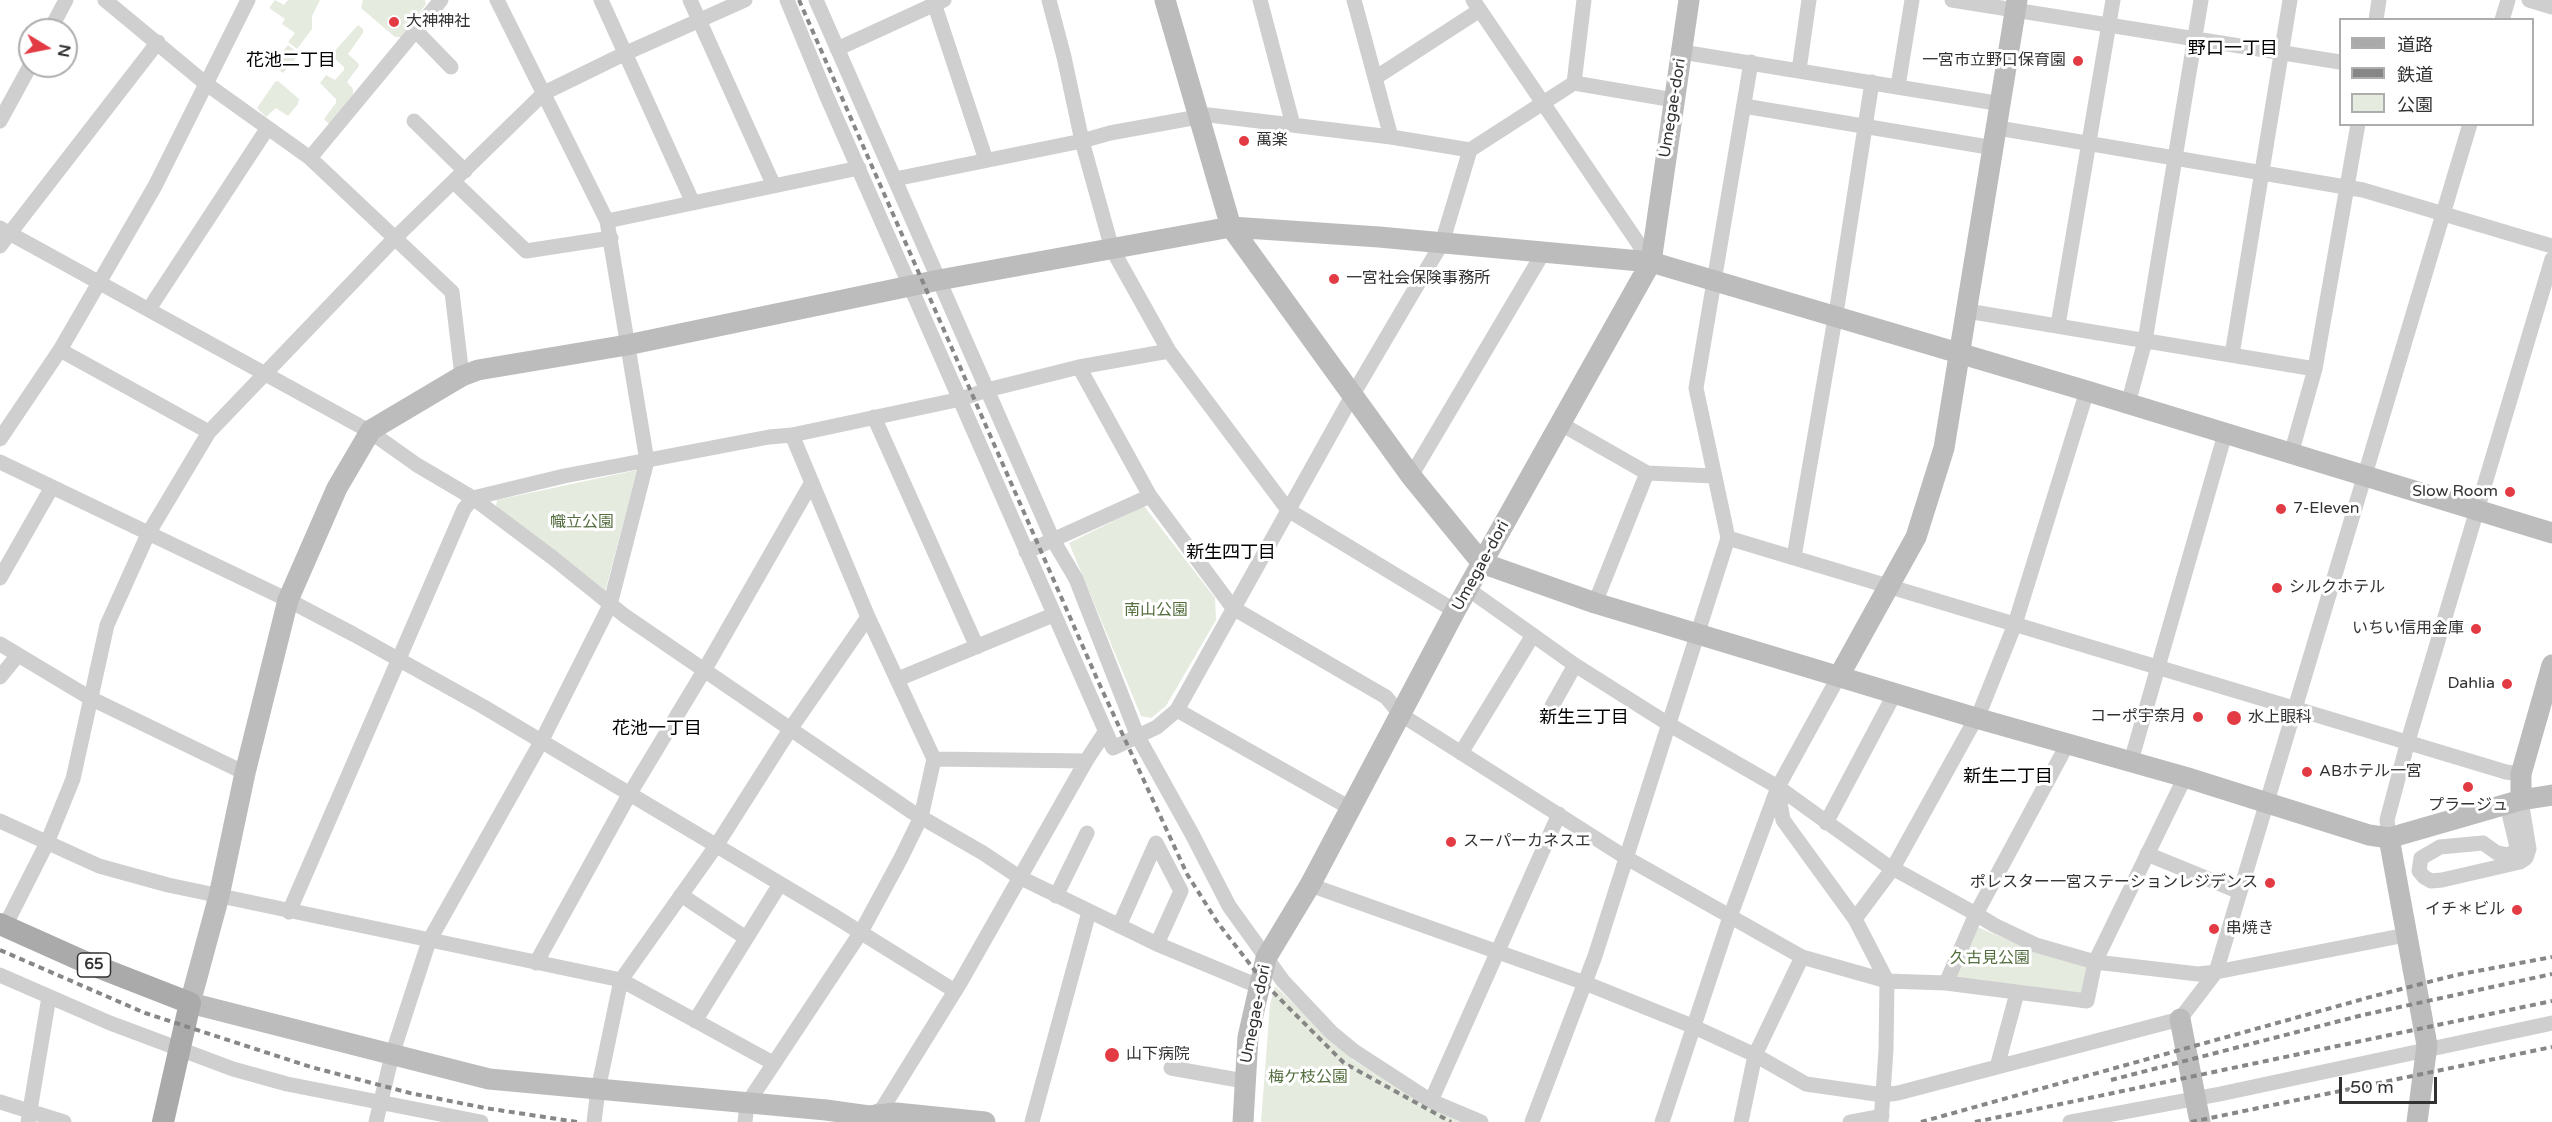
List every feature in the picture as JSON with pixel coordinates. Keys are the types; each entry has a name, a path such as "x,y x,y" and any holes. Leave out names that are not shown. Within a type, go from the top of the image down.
{"main road":[{"name":"65","path":"2,925 85,962 190,1003"},
{"path":"163,1122 190,1003"}],"street":[{"path":"56,18 66,0"},
{"path":"105,0 205,83 310,158 452,292 462,376"},
{"path":"0,439 60,350 154,186 248,0"},
{"path":"310,158 441,0"},
{"path":"376,1122 392,1055 429,941 541,742 610,605 647,461 607,221 497,0"},
{"path":"601,0 693,203"},
{"path":"690,0 774,186"},
{"path":"2,925 47,843 73,779 106,625 148,534 209,432 264,372 394,239 544,93 624,54 745,0"},
{"path":"787,0 1053,615 1113,748 1157,727 1177,710 1352,396 1442,243 1470,150 1574,83 1674,100"},
{"path":"816,0 1053,540 1077,579 1138,737 1229,906 1266,958 1331,1032 1354,1051 1431,1101 1481,1122"},
{"path":"1049,0 1082,141 1112,249 1169,351 1288,510 1455,611"},
{"path":"1165,0 1232,227 1352,396 1482,563 1595,603 1976,718 2185,777 2369,836 2389,838 2514,802 2552,795"},
{"path":"1260,0 1293,125"},
{"path":"1354,0 1391,137"},
{"path":"1574,83 1584,0"},
{"name":"Umegae-dori","path":"1243,1122 1248,1037 1266,958 1310,885 1455,611 1651,262 1689,0"},
{"path":"1799,70 1809,0"},
{"path":"1898,86 1912,0"},
{"path":"1952,0 2017,5 2109,24 2339,62"},
{"path":"2058,325 2113,0"},
{"path":"2128,404 2145,341 2201,0"},
{"path":"2232,355 2290,0"},
{"path":"2376,18 2379,0"},
{"path":"2503,18 2508,0"},
{"path":"2529,0 2552,7"},
{"path":"837,49 937,2 986,160"},
{"path":"1375,78 1476,5 1651,262"},
{"path":"1662,1122 1730,916 1778,787 1916,537 1930,499 1944,448 2017,5"},
{"path":"416,30 451,67"},
{"path":"0,246 5,231 158,42"},
{"path":"1682,52 2002,104"},
{"path":"1532,1122 1585,983 1728,538 1696,388 1751,62"},
{"path":"0,121 23,78"},
{"path":"1794,557 1872,82"},
{"path":"1744,106 1865,126 1996,138 2088,143 2262,172 2347,188 2552,246"},
{"path":"895,179 1082,141 1110,133 1213,115 1391,137 1470,150"},
{"path":"414,121 459,177 526,251 611,238"},
{"path":"2291,454 2315,369 2358,126"},
{"path":"1310,885 1585,983 1755,1054 1806,1084 1884,1095 2180,1019 2216,972 2469,126"},
{"path":"149,309 267,129"},
{"path":"607,221 859,168"},
{"path":"985,1122 896,1113 869,1119 746,1113 598,1090 489,1079 190,1003 219,896 245,773 288,600 337,488 369,431 462,376 478,370 627,345 939,280 1232,227 1651,262 2087,391 2552,533"},
{"path":"5,231 369,431 417,465 473,498 553,558 610,605 921,817 1019,878 1157,944 1258,986"},
{"path":"1412,476 1543,253"},
{"path":"2416,1122 2427,1045 2387,820 2408,741 2552,259"},
{"path":"1967,311 2315,369"},
{"path":"60,350 209,432"},
{"path":"289,912 464,509 473,498 564,476 769,437 792,435 961,399 987,390 1079,367 1169,351"},
{"path":"1079,367 1150,496 1233,608 1386,697 1400,714 1625,857 1802,957 1887,981 1946,982 2087,1001 2095,962 2185,777"},
{"path":"1855,919 1893,868 1976,718 2015,624 2087,391"},
{"path":"873,417 977,647"},
{"path":"1561,424 1647,473 1714,476"},
{"path":"2131,761 2225,434"},
{"path":"746,1113 773,1063 861,932 921,817 934,759 868,617 792,435"},
{"path":"0,462 288,600 399,660 861,932 955,991"},
{"path":"1595,603 1647,473"},
{"path":"536,963 629,795 705,669 812,482"},
{"path":"0,578 52,488"},
{"path":"1026,552 1150,496"},
{"path":"1728,538 2506,772 2521,774"},
{"path":"1468,589 1575,665 1778,787 1893,868 1994,925 2036,945 2095,962 2186,973 2216,972 2406,934"},
{"path":"898,679 1053,615"},
{"path":"594,1122 598,1090 621,980 716,846 791,728 868,617"},
{"path":"1461,753 1533,635"},
{"path":"0,644 90,698 245,773"},
{"path":"0,677 18,655"},
{"path":"1552,706 1575,665"},
{"path":"2514,802 2529,849 2526,858 2520,862 2442,880 2431,881 2419,871 2421,858 2440,848 2483,843 2497,853 2508,855 2514,852 2517,847 2514,802 2552,665"},
{"path":"1826,823 1894,693"},
{"path":"1177,710 1350,808"},
{"path":"869,1119 882,1109 955,991 1086,761 1105,732"},
{"path":"1946,982 1976,914 2068,743"},
{"path":"934,759 1086,761"},
{"path":"1778,787 1783,820 1855,919 1887,981 1882,1119 1850,1122"},
{"path":"1431,1101 1559,814"},
{"path":"0,821 99,866 289,912 621,980 773,1063"},
{"path":"1056,896 1087,833"},
{"path":"1119,926 1156,843 1181,891 1157,944"},
{"path":"2147,854 2240,892"},
{"path":"695,1021 780,884"},
{"path":"681,895 746,938"},
{"path":"1032,1122 1089,912"},
{"path":"1741,1122 1755,1054 1802,957"},
{"path":"0,975 49,997 233,1069 286,1084 481,1122"},
{"path":"1997,1067 2017,993"},
{"path":"29,1117 49,997"},
{"path":"2180,1019 2200,1122"},
{"path":"2070,1122 2220,1094 2552,1023"},
{"path":"1171,1068 1244,1081"},
{"path":"0,1102 29,1117 64,1122"}],"green space":[{"path":"275,0 284,5 288,0 320,0 312,16 312,29 297,49 288,42 295,33 282,24 285,19 269,8"},
{"name":"大神神社","path":"363,0 425,0 426,4 401,37 395,37 361,8"},
{"path":"358,25 363,29 363,33 348,54 359,66 347,82 353,89 353,94 329,124 324,119 336,103 336,99 320,83 326,75 335,80 344,70 344,67 333,57 333,53"},
{"path":"288,45 299,54 283,73 272,65"},
{"path":"278,81 299,99 298,104 288,116 276,108 266,117 257,108"},
{"name":"幟立公園","path":"637,470 605,592 500,511 496,505 497,500"},
{"name":"南山公園","path":"1144,506 1215,598 1216,620 1166,706 1151,718 1141,716 1069,543"},
{"name":"久古見公園","path":"1975,926 2036,952 2090,967 2084,997 1954,978"},
{"name":"梅ケ枝公園","path":"1275,986 1353,1060 1422,1102 1468,1122 1261,1122 1270,1005"}],"railway":[{"path":"799,0 1098,681 1187,874 1218,923 1266,985 1344,1063 1451,1122"},
{"path":"0,950 145,1013 311,1067 410,1093 485,1108 577,1122"},
{"path":"1921,1122 2374,996 2456,975 2552,957"},
{"path":"2111,1080 2363,1015 2552,974"},
{"path":"1975,1122 2552,1001"},
{"path":"2191,1122 2552,1047"}],"place":[{"name":"大神神社","path":"394,22"},
{"name":"一宮市立野口保育園","path":"2078,61"},
{"name":"萬楽","path":"1244,141"},
{"name":"一宮社会保険事務所","path":"1334,279"},
{"name":"Slow Room","path":"2510,492"},
{"name":"7-Eleven","path":"2281,509"},
{"name":"シルクホテル","path":"2277,588"},
{"name":"いちい信用金庫","path":"2476,629"},
{"name":"Dahlia","path":"2507,684"},
{"name":"コーポ宇奈月","path":"2198,717"},
{"name":"水上眼科","path":"2234,718"},
{"name":"ABホテル一宮","path":"2307,772"},
{"name":"プラージュ","path":"2468,787"},
{"name":"スーパーカネスエ","path":"1451,842"},
{"name":"ポレスター一宮ステーションレジデンス","path":"2270,883"},
{"name":"イチ＊ビル","path":"2517,910"},
{"name":"串焼き","path":"2214,929"},
{"name":"山下病院","path":"1112,1055"}],"district":[{"name":"野口一丁目","path":"2233,49"},
{"name":"花池二丁目","path":"291,61"},
{"name":"新生四丁目","path":"1231,553"},
{"name":"新生三丁目","path":"1584,718"},
{"name":"花池一丁目","path":"657,729"},
{"name":"新生二丁目","path":"2008,777"}]}
